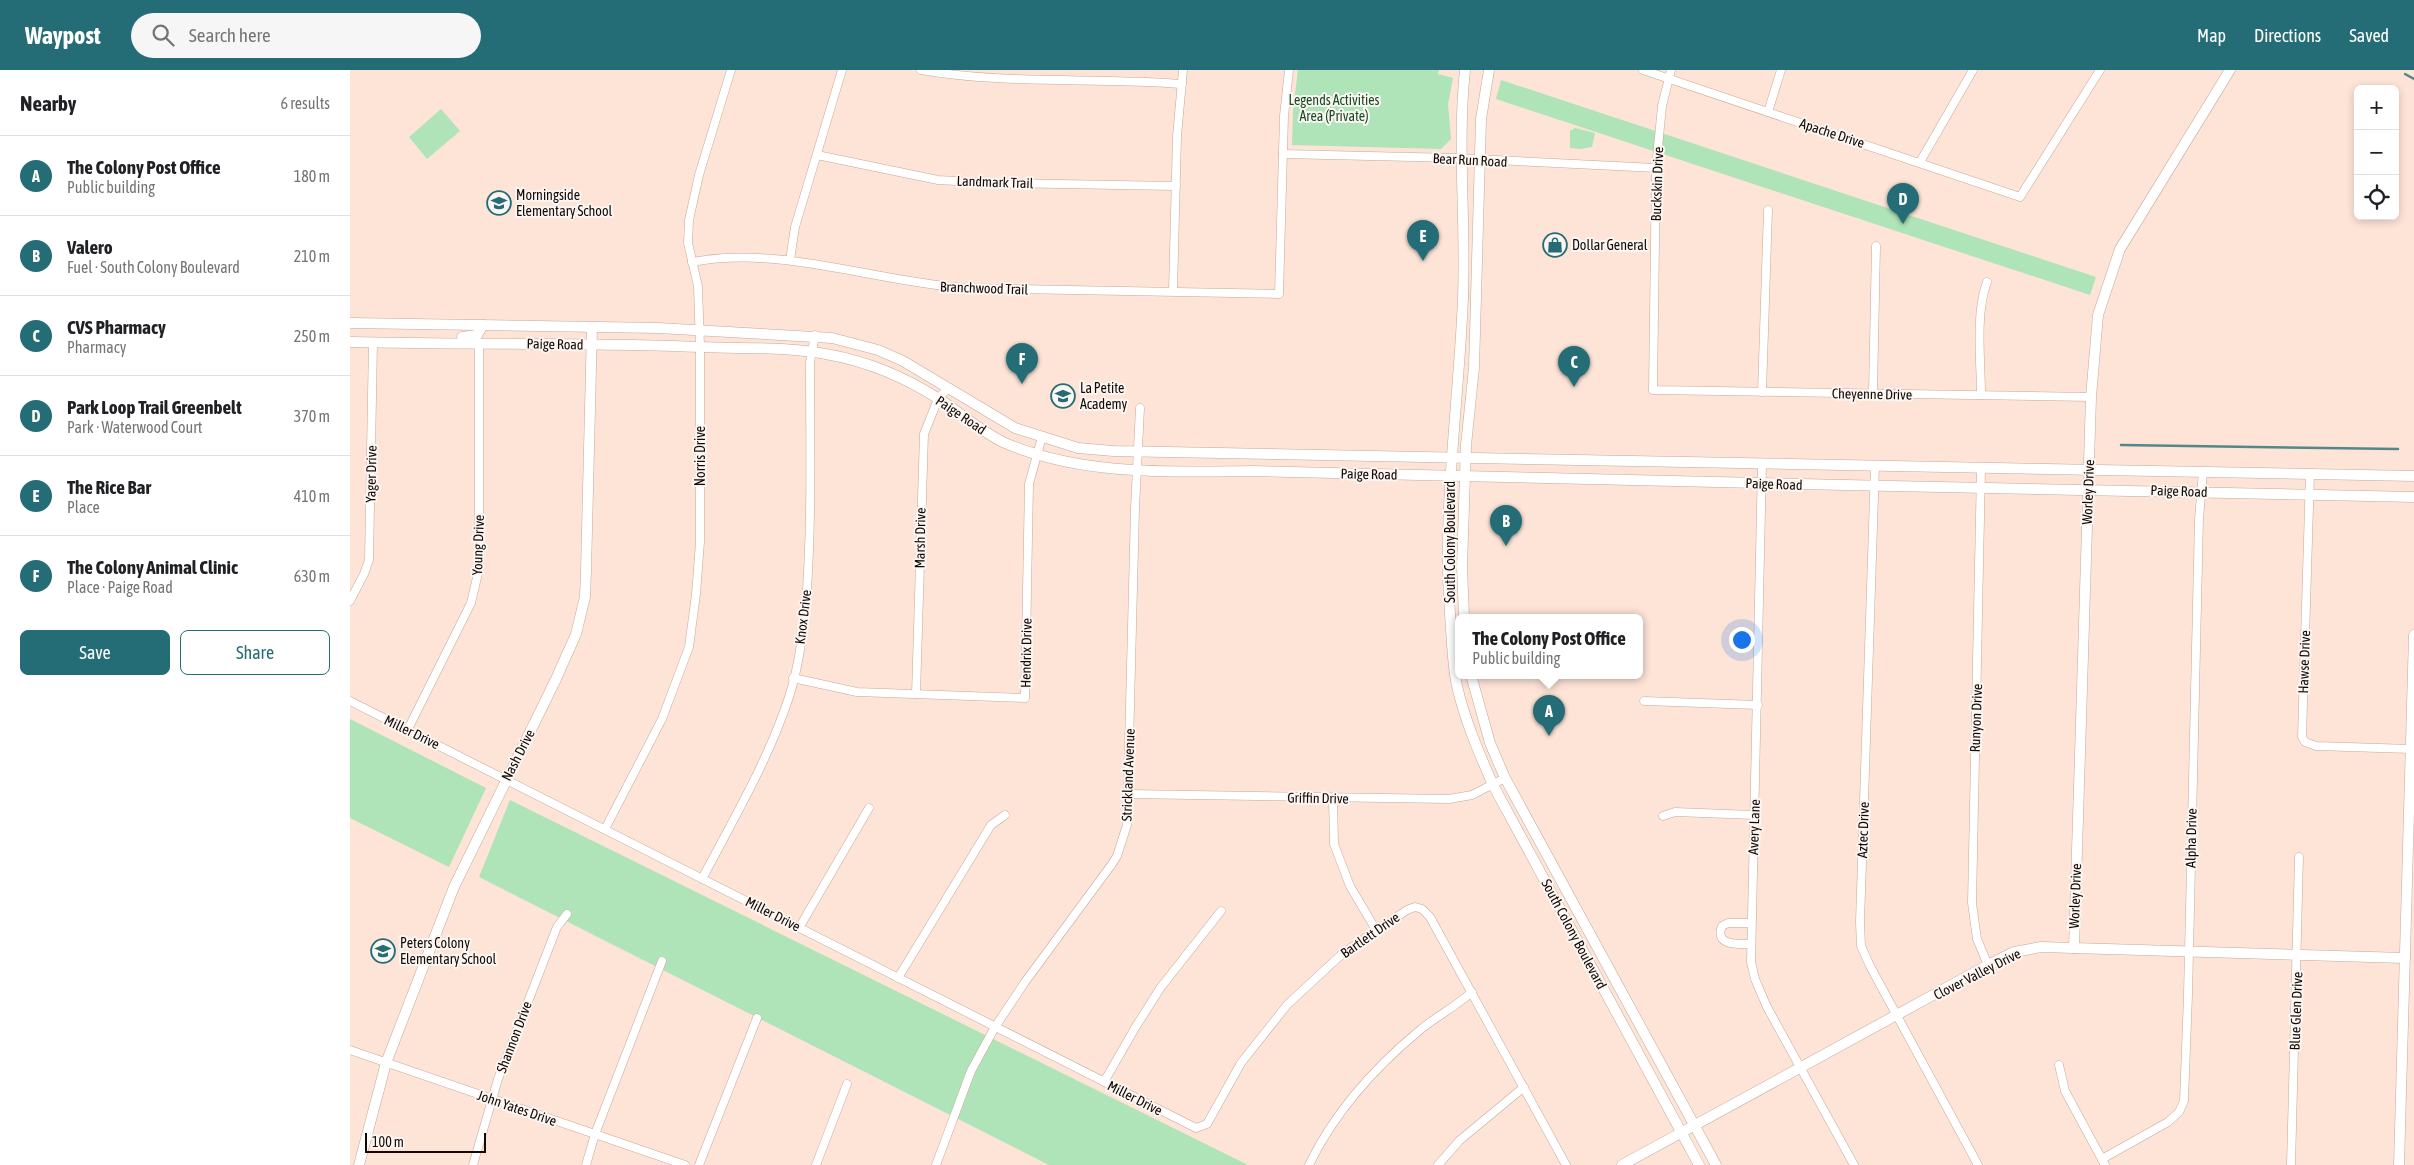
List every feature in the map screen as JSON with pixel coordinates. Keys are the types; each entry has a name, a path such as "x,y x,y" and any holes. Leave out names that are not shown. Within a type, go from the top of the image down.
{"main road":[{"name":"South Colony Boulevard","path":"1455,638 1448,588 1450,476 1464,281 1464,212 1461,159 1462,98 1465,70"},
{"name":"South Colony Boulevard","path":"1464,614 1462,568 1465,476 1474,351 1481,119 1489,70"},
{"name":"Worley Drive","path":"2074,948 2091,397 2098,315 2120,249 2230,70"},
{"path":"1464,281 1477,282"},
{"name":"Paige Road","path":"350,323 700,330 815,335 878,350 903,362 1015,428 1078,448 1138,452 2414,476"},
{"path":"426,342 432,336 470,337 477,335 484,325"},
{"name":"Nash Drive","path":"359,1165 370,1117 386,1063 454,887 576,634 585,597 592,328"},
{"name":"Paige Road","path":"350,342 592,344 812,352 831,355 878,369 905,380 938,399 1005,443 1037,454 1081,464 1137,470 2414,497"},
{"path":"1459,362 1467,358 1474,351"},
{"path":"1299,455 1299,473"},
{"path":"1582,461 1585,479"},
{"path":"2399,1165 2414,635"},
{"name":"South Colony Boulevard","path":"1457,679 1471,734 1493,785 1698,1165"},
{"name":"South Colony Boulevard","path":"1472,679 1490,743 1505,778 1716,1165"},
{"path":"1466,716 1477,701"},
{"path":"1570,929 1583,922"},
{"name":"Clover Valley Drive","path":"1622,1165 1988,966 2021,950 2041,947 2405,958"}],"street":[{"name":"Norris Drive","path":"605,829 662,719 689,647 700,542 700,330 698,286 688,243 691,206 732,70"},
{"path":"790,260 795,227 842,70"},
{"path":"921,70 1182,84"},
{"path":"1066,70 1066,79"},
{"path":"1173,291 1177,136 1184,70"},
{"path":"1283,154 1289,70"},
{"name":"Apache Drive","path":"1643,70 2020,197 2100,70"},
{"name":"Buckskin Drive","path":"1653,390 1656,168 1662,106 1671,70"},
{"path":"1768,112 1781,70"},
{"path":"1920,162 1973,70"},
{"name":"Branchwood Trail","path":"692,262 720,257 790,260 927,285 1074,291 1279,294 1283,154"},
{"name":"Bear Run Road","path":"1283,154 1461,159 1656,168"},
{"name":"Landmark Trail","path":"817,155 938,180 994,183 1176,186"},
{"path":"1762,392 1768,210"},
{"path":"1873,394 1876,246"},
{"path":"1981,395 1982,309 1987,282"},
{"name":"Knox Drive","path":"702,879 764,758 789,697 793,678 805,614 810,550 812,352 815,335"},
{"name":"Yager Drive","path":"350,601 369,560 373,342"},
{"name":"Young Drive","path":"407,730 476,589 479,569 479,343"},
{"name":"Marsh Drive","path":"916,694 923,441 928,420 938,399 948,388"},
{"name":"Cheyenne Drive","path":"1653,390 2091,397"},
{"name":"Strickland Avenue","path":"936,1165 971,1071 995,1027 1025,982 1117,856 1127,825 1140,408"},
{"name":"Hendrix Drive","path":"793,678 857,692 1025,698 1029,484 1042,437"},
{"name":"Avery Lane","path":"1762,464 1758,705 1750,944 1753,970 1760,994 1854,1165"},
{"name":"Aztec Drive","path":"1874,466 1860,934 1864,955 1978,1165"},
{"name":"Runyon Drive","path":"1981,469 1972,903 1977,939 1988,966"},
{"name":"Alpha Drive","path":"2104,1162 2158,1129 2179,1112 2184,1101 2202,472"},
{"name":"Hawse Drive","path":"2310,474 2302,737 2305,742 2316,746 2411,749"},
{"path":"1644,700 1758,705"},
{"name":"Miller Drive","path":"350,701 1196,1128"},
{"name":"Griffin Drive","path":"1128,794 1449,799 1472,795 1505,778"},
{"path":"1332,798 1334,844 1350,886 1376,930"},
{"path":"800,928 869,808"},
{"path":"1663,816 1675,812 1754,815"},
{"path":"898,978 991,825 1006,814"},
{"name":"Blue Glen Drive","path":"2291,1165 2298,955 2298,857"},
{"name":"Bartlett Drive","path":"1196,1128 1207,1124 1240,1063 1274,1020 1323,971 1376,930 1415,907 1422,909 1430,917 1566,1165"},
{"path":"1104,1082 1161,987 1221,911"},
{"name":"Shannon Drive","path":"473,1165 491,1100 557,927 568,914"},
{"path":"1750,944 1728,943 1722,939 1720,933 1722,926 1728,922 1751,923"},
{"path":"586,1165 595,1134 662,960"},
{"path":"1309,1165 1339,1114 1374,1072 1421,1029 1455,1007 1472,992"},
{"path":"700,1165 757,1018"},
{"name":"John Yates Drive","path":"350,1050 491,1100 685,1165"},
{"path":"2059,1065 2065,1091 2104,1162"},
{"path":"816,1165 847,1084"},
{"path":"1438,1165 1460,1140 1524,1088"}],"green space":[{"name":"Legends Activities Area (Private)","path":"1298,70 1439,70 1438,74 1453,78 1448,104 1451,139 1441,149 1292,145 1293,111"},
{"path":"1501,80 2096,277 2090,295 1496,99"},
{"path":"441,109 460,131 427,159 409,137"},
{"path":"1575,128 1595,133 1592,147 1570,148 1570,131"},
{"path":"350,719 486,788 449,867 350,818"},
{"path":"510,800 1248,1165 1049,1165 479,877"}],"waterway":[{"path":"2405,74 2414,79"},
{"path":"2121,445 2398,449"}],"place":[{"name":"Morningside Elementary School","path":"499,203"},
{"name":"Park Loop Trail Greenbelt","path":"1903,224"},
{"name":"Dollar General","path":"1555,245"},
{"name":"The Rice Bar","path":"1423,261"},
{"name":"The Colony Animal Clinic","path":"1022,384"},
{"name":"CVS Pharmacy","path":"1574,387"},
{"name":"La Petite Academy","path":"1063,396"},
{"name":"Valero","path":"1506,546"},
{"name":"The Colony Post Office","path":"1549,736"},
{"name":"Peters Colony Elementary School","path":"383,951"}]}
